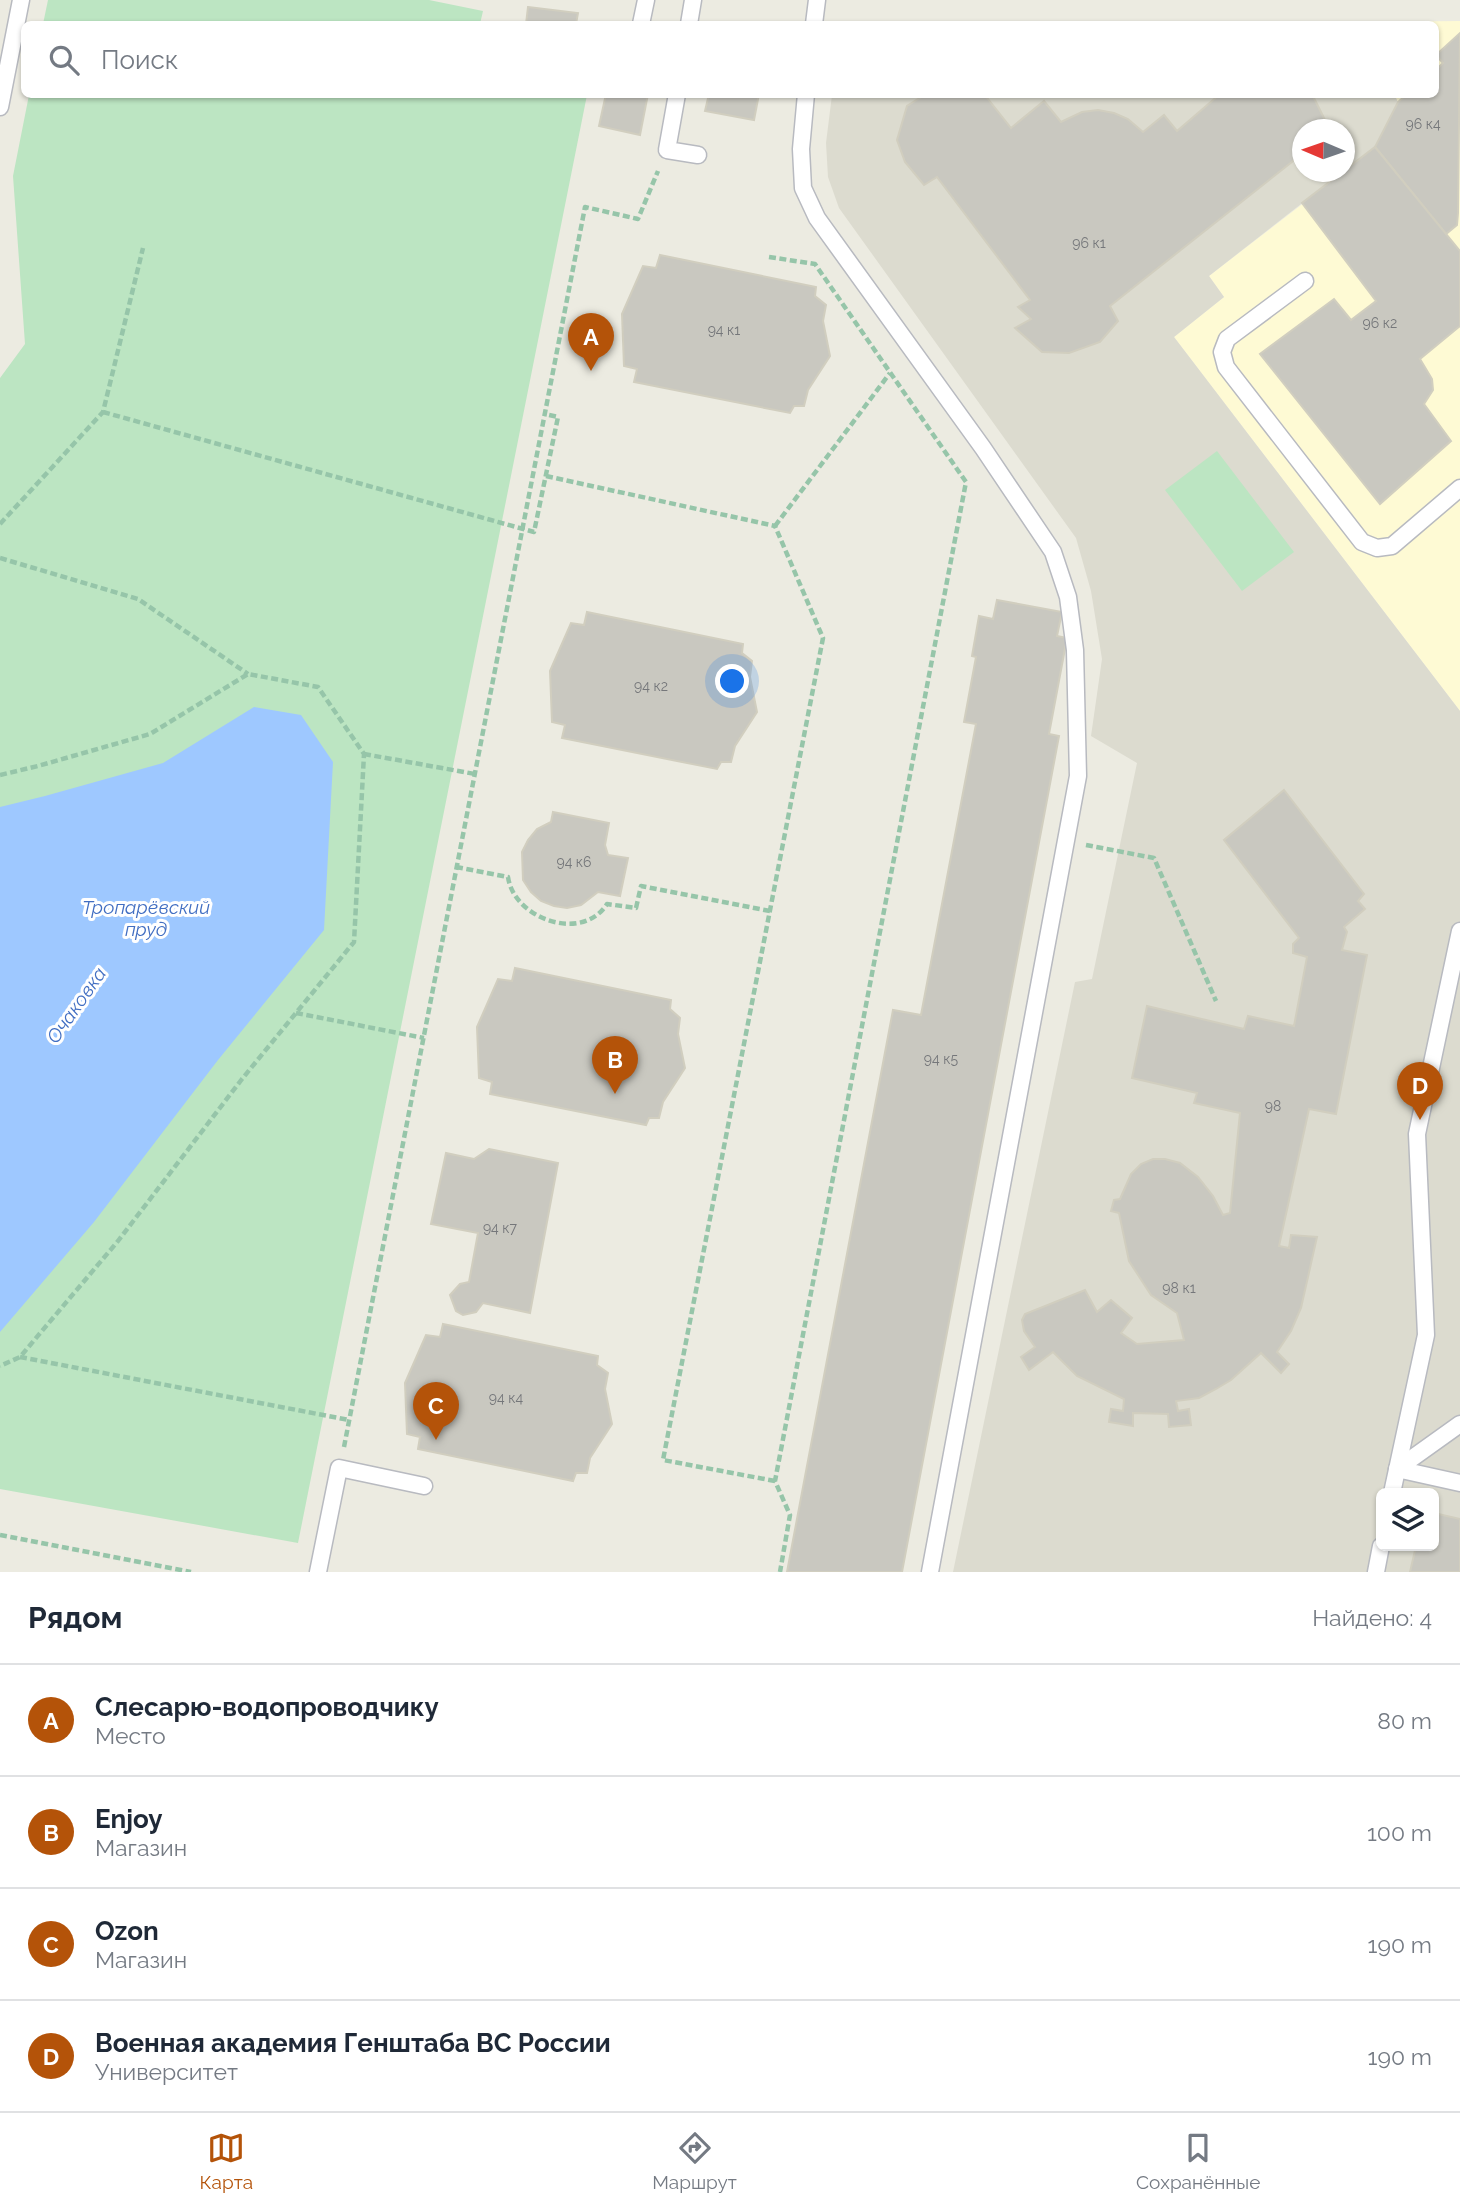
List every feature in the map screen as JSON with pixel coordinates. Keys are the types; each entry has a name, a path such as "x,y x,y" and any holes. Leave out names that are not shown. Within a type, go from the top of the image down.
{"lane":[{"path":"0,107 3,74 22,0"},
{"path":"642,21 646,0"},
{"path":"690,21 693,0"},
{"path":"814,21 817,0"},
{"path":"676,98 667,150 698,155"},
{"path":"806,98 801,149 803,187 817,218 983,448 1053,552 1068,597 1075,650 1078,776 930,1572"},
{"path":"1305,281 1227,339 1222,352 1226,368 1362,542 1377,548 1392,546 1460,488"},
{"path":"1393,1488 1426,1335 1417,1134 1460,931"},
{"path":"1397,1469 1460,1424"},
{"path":"318,1572 339,1468 424,1486"},
{"path":"1397,1469 1460,1483"},
{"path":"1376,1572 1380,1551"}],"path":[{"path":"339,1468 585,207 638,219 667,150"},
{"path":"0,524 103,412 143,248"},
{"path":"769,257 815,264 965,482 775,1480 790,1515 780,1572"},
{"path":"775,526 890,373"},
{"path":"103,412 534,532 558,417 545,414"},
{"path":"546,476 775,526"},
{"path":"775,526 824,638 663,1460 775,1480"},
{"path":"0,558 138,599 248,674 318,687 364,754 354,942 242,1079 118,1241 20,1357 0,1366"},
{"path":"0,775 150,734 248,674"},
{"path":"364,754 475,774"},
{"path":"1064,841 1154,858 1216,1001"},
{"path":"456,867 508,877 509,885 519,902 532,914 550,921 568,923 586,919 603,910 607,904 636,908 641,886 770,911"},
{"path":"296,1013 424,1038"},
{"path":"20,1357 349,1420"},
{"path":"0,1535 191,1572"}],"shaded area":[{"path":"1439,21 1460,21 1460,711 1174,337 1224,297 1209,276 1331,182 1355,182 1355,158 1398,102 1396,98 1439,98"},
{"path":"832,98 1396,98 1398,102 1375,147 1355,162 1355,119 1292,119 1292,182 1329,182 1209,276 1224,297 1174,337 1460,711 1460,1572 953,1572 1075,982 1092,979 1137,763 1091,736 1102,659 1091,591 1076,538 839,208 828,177 826,143"}],"green space":[{"path":"48,0 429,0 483,11 481,21 44,21"},
{"path":"28,98 586,98 298,1543 0,1489 0,378 25,344 13,176"},
{"path":"1217,451 1294,552 1242,591 1165,490"}],"water":[{"name":"Тропарёвский пруд","path":"254,707 301,715 333,762 324,930 218,1060 94,1222 0,1332 0,807 163,763"}],"building":[{"path":"528,7 578,13 577,21 526,21"},
{"path":"1460,33 1458,213 1457,225 1446,234 1375,147 1402,98 1439,98 1439,67 1443,63 1439,58 1439,52"},
{"path":"605,98 647,98 640,135 599,126"},
{"path":"708,98 758,98 754,120 705,111"},
{"path":"920,98 987,98 1011,128 1044,101 1061,122 1082,112 1098,110 1128,119 1143,132 1164,115 1177,131 1215,98 1314,98 1324,119 1292,119 1292,162 1110,306 1118,321 1100,342 1069,353 1042,352 1015,328 1031,319 1018,307 1030,300 937,177 924,185 905,162 897,140 907,106"},
{"path":"1375,147 1460,251 1460,326 1420,359 1432,379 1433,390 1424,404 1451,441 1380,504 1260,354 1334,299 1351,320 1376,301 1302,203 1329,182 1355,182 1355,162"},
{"path":"660,255 816,287 815,296 826,305 823,321 830,356 808,390 804,406 794,406 790,413 634,382 637,369 624,366 622,314 643,266 656,268"},
{"path":"997,600 1062,612 1057,636 1067,638 1049,734 1059,736 902,1572 787,1572 893,1010 921,1015 976,724 964,722 976,657 972,656 979,616 993,619"},
{"path":"587,612 743,644 742,653 752,661 750,677 757,712 735,746 731,762 721,762 717,769 562,738 565,725 552,722 550,671 571,623 584,625"},
{"path":"1284,790 1364,894 1358,901 1365,909 1344,927 1347,932 1342,950 1367,955 1336,1114 1309,1109 1279,1246 1289,1248 1291,1235 1317,1237 1301,1308 1291,1331 1277,1352 1289,1364 1281,1373 1261,1353 1231,1380 1216,1389 1199,1398 1176,1401 1178,1411 1189,1409 1191,1425 1169,1427 1168,1414 1133,1413 1133,1426 1109,1422 1111,1409 1123,1411 1124,1399 1077,1376 1053,1352 1029,1370 1021,1357 1035,1347 1024,1331 1022,1320 1025,1314 1085,1290 1097,1312 1111,1300 1132,1318 1121,1333 1137,1344 1184,1340 1177,1313 1151,1295 1129,1261 1119,1213 1111,1211 1114,1200 1120,1199 1131,1174 1141,1164 1153,1159 1165,1159 1180,1163 1198,1177 1223,1215 1230,1213 1240,1113 1194,1103 1197,1093 1132,1078 1147,1006 1244,1029 1248,1016 1294,1026 1307,957 1293,953 1293,944 1299,938 1224,840"},
{"path":"553,812 609,823 605,845 608,855 628,858 620,896 598,892 581,905 567,908 541,901 531,892 523,880 522,852 537,829 551,822"},
{"path":"515,968 671,1000 670,1009 680,1018 678,1034 685,1068 663,1102 659,1118 649,1118 646,1125 490,1094 492,1082 479,1078 477,1027 498,979 512,981"},
{"path":"489,1149 558,1163 530,1313 483,1303 476,1312 463,1315 456,1311 450,1295 460,1284 469,1282 478,1233 431,1224 446,1153 474,1159"},
{"path":"443,1324 598,1356 597,1365 608,1373 605,1389 612,1424 590,1458 587,1473 576,1473 573,1481 418,1449 420,1437 407,1434 405,1383 426,1335 440,1337"},
{"path":"1439,1514 1460,1519 1460,1572 1410,1572 1415,1551 1439,1551"}],"place":[{"name":"Слесарю-водопроводчику","path":"591,371"},
{"name":"Enjoy","path":"615,1094"},
{"name":"Военная академия Генштаба ВС России","path":"1420,1120"},
{"name":"Ozon","path":"436,1440"}],"water label":[{"name":"Очаковка","path":"76,1005"}]}
